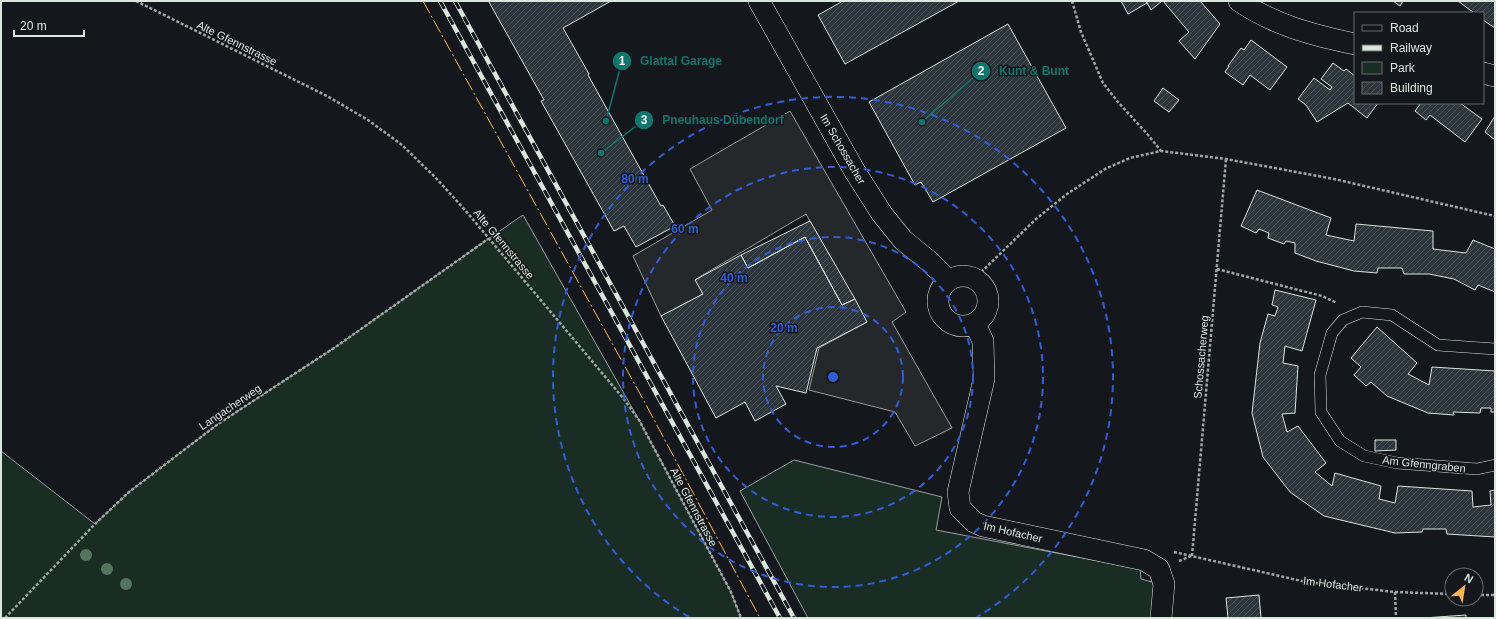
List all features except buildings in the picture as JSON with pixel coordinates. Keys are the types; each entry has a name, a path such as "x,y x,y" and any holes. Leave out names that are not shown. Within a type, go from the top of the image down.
{"street":[{"name":"Im Schossacher","path":"759,1 854,170 882,214 903,240 930,262 948,280"},
{"path":"1240,1 1255,12 1290,27 1319,36 1354,44"},
{"path":"1484,73 1495,76"},
{"path":"961,276 974,279 982,286 987,296 987,307 983,316 975,324 959,327 945,320 938,307 939,292 948,280 961,276"},
{"name":"Im Hofacher","path":"975,324 983,341 984,379 958,492 960,508 974,522 983,526 1144,560 1159,568 1164,584 1161,618"}],"lane":[{"name":"Am Gfenngraben","path":"1495,348 1438,345 1392,315 1362,312 1343,320 1332,333 1320,376 1321,412 1340,441 1364,456 1397,463 1477,469 1495,465"}],"path":[{"name":"Alte Gfennstrasse","path":"136,1 205,37 327,96 368,120 402,145 435,177 465,210 623,398 639,420 731,592 742,618"},
{"path":"1072,1 1081,32 1104,83 1118,102 1161,151"},
{"path":"974,279 1036,219 1067,194 1104,169 1130,158 1161,151 1226,160 1334,179 1495,216"},
{"name":"Schossacherweg","path":"1192,556 1226,160"},
{"name":"Langacherweg","path":"5,618 95,524 129,492 218,424 337,346 488,239"},
{"path":"1216,269 1322,296 1340,305 1347,318"},
{"name":"Im Hofacher","path":"1169,551 1306,582 1395,592 1444,594"},
{"path":"1395,592 1396,618"},
{"path":"1484,595 1495,595"}],"green space":[{"path":"523,215 639,420 731,592 741,618 1,618 1,451 95,524 129,492 218,424 337,346"},
{"path":"794,460 942,497 936,530 1140,569 1141,579 1156,583 1152,618 808,618 740,491"}],"shaded area":[{"path":"790,111 906,312 892,322 952,428 915,446 895,412 809,390 819,348 867,322 806,214 696,279 703,294 661,316 633,256 712,210 690,169"}],"railway":[{"path":"440,1 780,618"},
{"path":"455,1 794,618"}],"power":[{"path":"423,1 644,401 760,618"}],"place":[{"name":"Glattal Garage","path":"606,121"},
{"name":"Kunt & Bunt","path":"922,122"},
{"name":"Pneuhaus Dübendorf","path":"601,153"}]}
